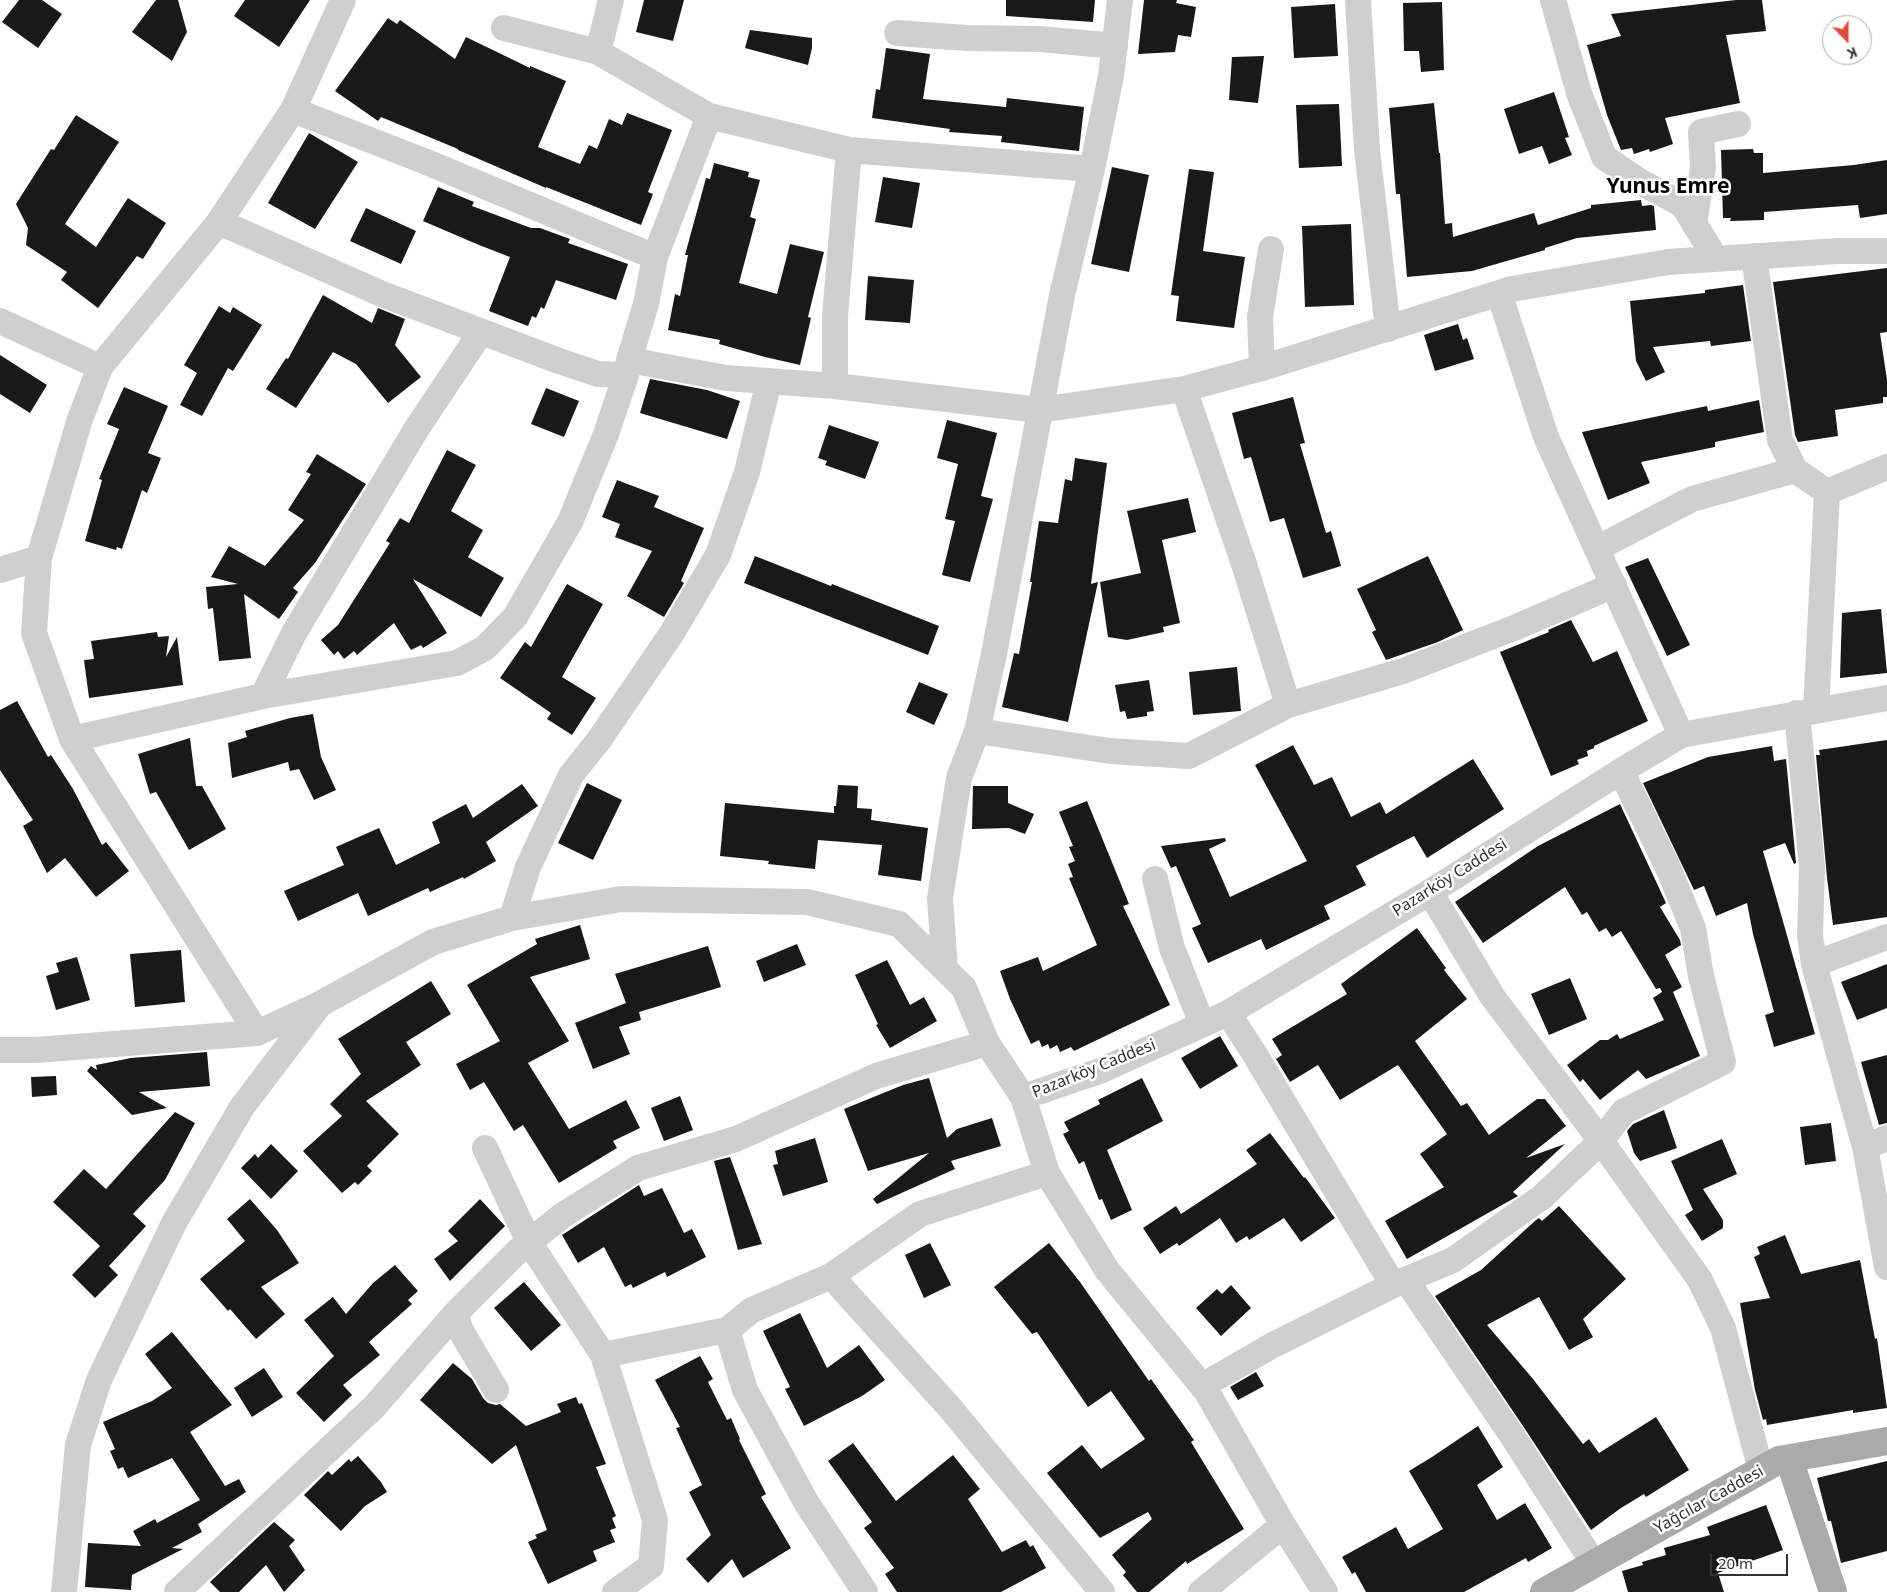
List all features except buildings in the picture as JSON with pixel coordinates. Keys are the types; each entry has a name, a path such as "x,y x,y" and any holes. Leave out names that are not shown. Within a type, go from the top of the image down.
{"main road":[{"name":"Yağcılar Caddesi","path":"1544,1592 1779,1460 1887,1441"},
{"path":"1789,1459 1833,1592"}],"street":[{"path":"257,1033 72,739 34,633 40,558 79,422 100,367 219,222 293,110 343,0"},
{"path":"598,52 611,0"},
{"path":"945,969 940,898 959,778 977,731 994,654 1062,295 1092,169 1111,76 1120,0"},
{"path":"1358,0 1367,150 1388,329"},
{"path":"1553,0 1579,93 1604,157 1639,181 1683,206 1716,259"},
{"path":"504,28 598,52 709,116 850,150 1092,169"},
{"path":"897,33 967,38 1040,39 1115,46"},
{"path":"293,110 424,161 655,257"},
{"path":"72,739 263,696 457,663 485,648 515,617 570,522 606,434 646,304 655,257 709,116"},
{"path":"1694,224 1703,168 1701,132 1738,124"},
{"path":"836,386 835,316 850,150"},
{"path":"219,222 382,294 559,362 598,374 627,368 836,386 1040,410 1184,389 1262,368 1512,289 1668,262 1838,251 1887,251"},
{"path":"1262,368 1260,317 1272,249"},
{"path":"1754,256 1780,440 1794,470 1827,492"},
{"path":"1498,293 1546,437 1682,735"},
{"path":"0,321 100,367"},
{"path":"263,696 294,633 417,428 481,332"},
{"path":"512,918 528,867 571,775 599,740 672,633 718,555 747,472 769,381"},
{"path":"1184,389 1244,564 1288,705"},
{"path":"1827,492 1887,467"},
{"path":"1598,548 1692,499 1794,470"},
{"path":"1827,492 1806,712 1812,868 1810,936 1814,964 1876,1142 1887,1267"},
{"path":"0,570 40,558"},
{"path":"977,731 1110,751 1189,756 1288,705 1404,671 1514,628 1614,584"},
{"name":"Pazarköy Caddesi","path":"1023,1097 1100,1070 1228,1013 1430,892 1620,770 1682,735 1887,698"},
{"path":"1202,1386 1273,1345 1399,1282 1453,1260 1542,1197 1601,1141 1624,1112 1723,1062 1701,976 1693,928 1669,870 1620,770"},
{"path":"1155,879 1172,948 1202,1024"},
{"path":"1430,892 1492,996 1601,1141 1700,1280 1723,1328 1761,1470"},
{"path":"0,1050 45,1049 257,1033 320,1004 433,942 512,918 622,899 807,902 899,924 964,988 987,1043 1023,1097 1047,1173 1107,1270 1207,1392 1283,1525 1325,1592"},
{"path":"1814,964 1887,937"},
{"path":"64,1592 78,1445 99,1380 174,1223 237,1115 320,1004"},
{"path":"1228,1013 1399,1282 1514,1437 1594,1564"},
{"path":"177,1592 374,1407 454,1314 529,1242 563,1215 638,1168 736,1139 876,1076 987,1043"},
{"path":"485,1148 529,1242 603,1355 654,1520 651,1566 615,1592"},
{"path":"603,1355 727,1330 752,1310 831,1276 920,1214 1047,1173"},
{"path":"831,1276 951,1409 1102,1592"},
{"path":"454,1314 461,1331 496,1390"},
{"path":"727,1330 745,1390 806,1502 865,1592"},
{"path":"1201,1592 1283,1525"}],"district":[{"name":"Yunus Emre","path":"1668,187"}]}
